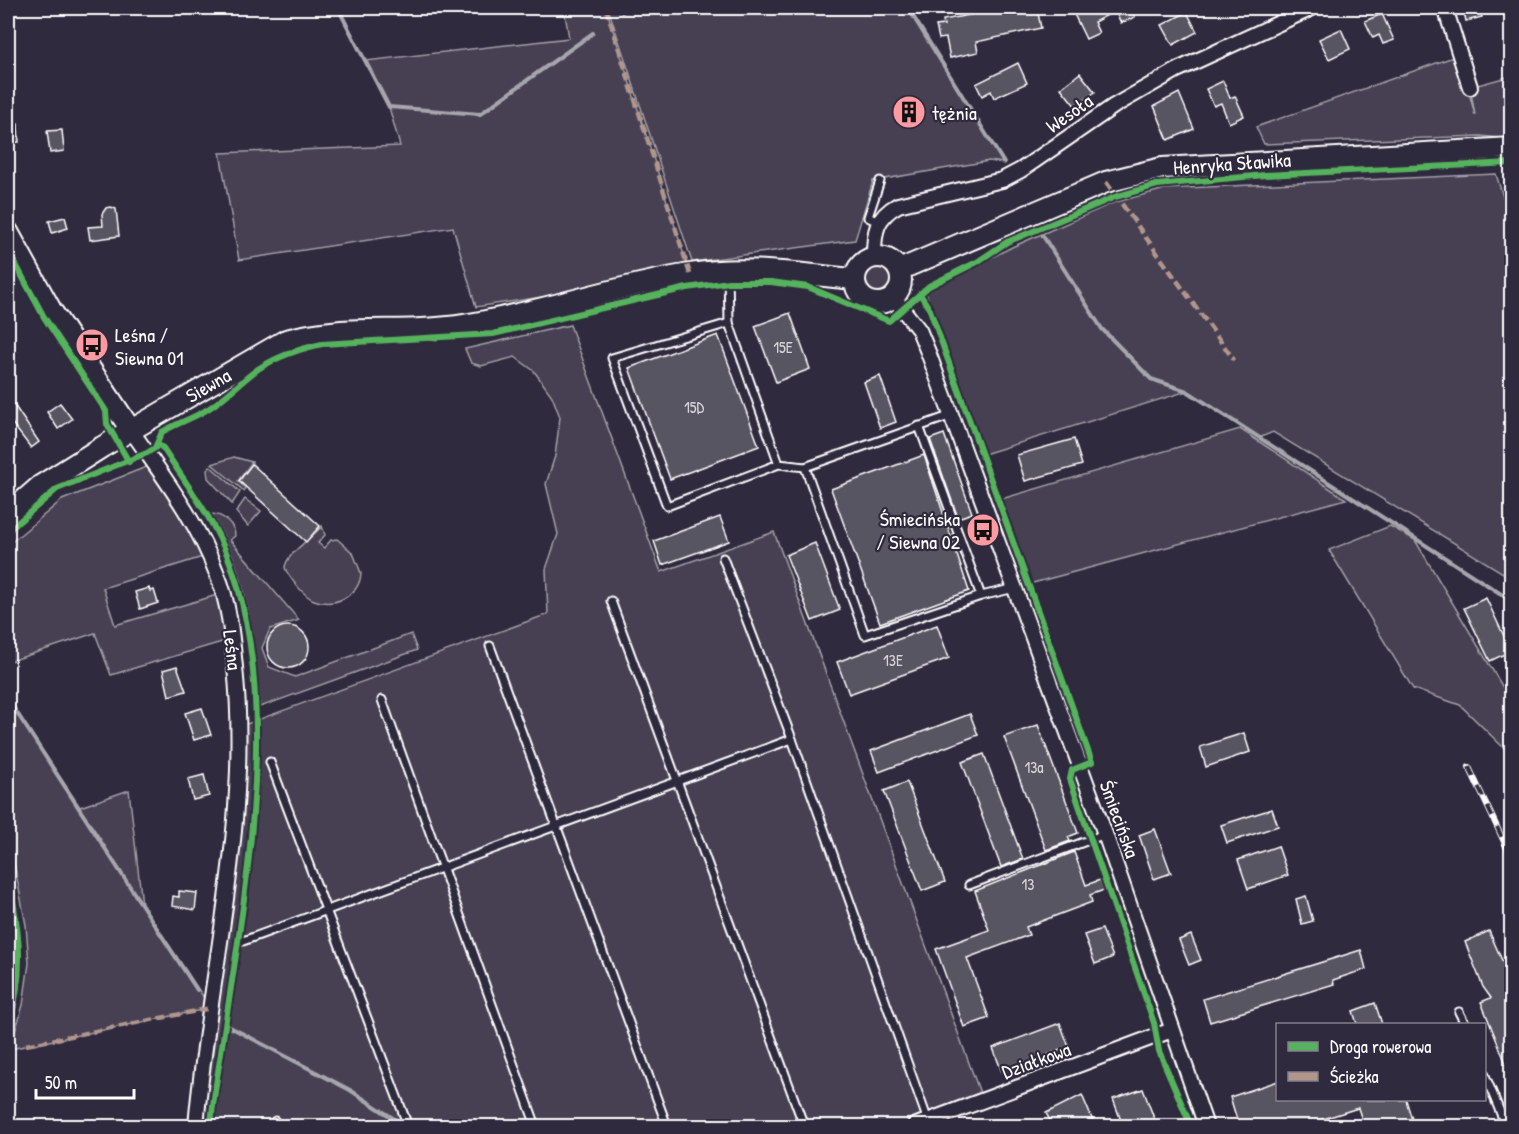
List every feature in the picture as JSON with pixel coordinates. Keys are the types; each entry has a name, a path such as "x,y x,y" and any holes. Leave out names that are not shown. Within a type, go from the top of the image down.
{"main road":[{"name":"Henryka Sławika","path":"899,270 1106,182 1161,168 1512,148"},
{"name":"Leśna","path":"9,237 51,310 131,430"},
{"path":"874,256 889,259 899,270 901,285 893,297 880,303 868,301 857,291 854,279 858,266 874,256"},
{"name":"Siewna","path":"8,514 40,486 286,340 308,334 350,329 460,326 518,315 690,274 728,270 760,270 854,279"},
{"path":"8,945 8,962"}],"street":[{"name":"Wesoła","path":"878,222 885,212 898,205 1002,180 1021,170 1113,106 1177,70 1311,8"},
{"path":"1445,8 1470,87"},
{"path":"874,256 874,233 878,222"},
{"name":"Śmiecińska","path":"893,297 919,330 952,415 1105,834 1206,1126"},
{"name":"Leśna","path":"131,430 198,531 210,555 224,593 237,681 241,726 238,793 196,1126"},
{"name":"Działkowa","path":"914,1126 1172,1030"}],"lane":[{"path":"878,222 868,217 880,181"},
{"path":"728,270 729,322 779,464"},
{"path":"729,322 612,358 667,506 779,464 805,467 952,415"},
{"path":"919,426 981,596"},
{"path":"805,467 865,635 981,596 1015,588"},
{"path":"723,558 792,739 928,1121"},
{"path":"611,600 804,1126"},
{"path":"490,646 667,1126"},
{"path":"382,700 536,1126"},
{"path":"243,941 792,739"},
{"path":"270,762 408,1126"},
{"path":"969,885 1105,834"},
{"path":"1459,1012 1464,1023"},
{"path":"1486,1076 1506,1126"}],"shaded area":[{"path":"564,8 606,8 690,274 476,307 453,227 239,260 220,153 400,146 389,107 365,61 569,38"},
{"path":"608,8 927,8 911,12 1004,163 989,161 873,181 855,240 692,262"},
{"path":"1459,55 1475,115 1470,87 1511,76 1511,139 1480,136 1264,144 1256,127"},
{"path":"1496,174 1512,226 1511,578 1273,432 1259,438 1187,391 984,454 926,293 936,286 1012,247 1113,203 1165,189"},
{"path":"878,267 887,271 891,280 887,289 878,293 869,289 865,280 869,271"},
{"path":"570,325 661,572 774,532 983,1101 914,1126 196,1126 211,1008 10,1049 23,1005 29,963 26,925 8,832 8,699 80,807 129,790 142,904 210,1007 241,726 548,614 546,569 558,534 546,484 555,456 560,417 552,396 534,371 515,357 481,366 471,363 465,349"},
{"path":"1240,429 1346,499 1029,584 998,500"},
{"path":"234,457 252,462 238,481 245,488 244,491 212,464"},
{"path":"154,464 209,555 103,588 115,625 224,593 232,639 111,675 95,633 8,662 8,545 62,500"},
{"path":"210,466 240,492 232,504 208,478 207,470"},
{"path":"245,499 261,511 248,526 236,512"},
{"path":"211,514 219,516 230,524 235,536 230,540 299,620 270,629 262,648 269,667 295,677 411,634 417,650 260,707 252,632 242,583 224,536"},
{"path":"322,526 325,535 318,543 324,548 331,540 337,539 353,553 361,573 356,588 338,601 314,600 294,582 285,568 294,552"},
{"path":"1390,526 1415,540 1511,701 1511,755 1460,705 1413,689 1329,550"}],"building":[{"path":"1005,8 1037,8 1041,28 976,42 978,52 950,58 946,38 939,39 936,26 944,25 943,20"},
{"path":"1071,8 1130,8 1135,17 1121,23 1115,11 1094,22 1099,33 1086,39"},
{"path":"1463,8 1480,8 1482,17 1466,21"},
{"path":"1187,12 1197,32 1173,45 1162,25"},
{"path":"1382,14 1394,40 1383,44 1379,35 1373,38 1365,21"},
{"path":"1341,29 1350,49 1329,59 1319,39"},
{"path":"1018,63 1027,83 994,98 991,91 982,96 976,84"},
{"path":"1080,73 1095,92 1076,107 1061,88"},
{"path":"1223,81 1230,98 1235,96 1244,116 1229,123 1221,103 1214,106 1206,89"},
{"path":"1179,93 1194,129 1168,140 1154,106"},
{"path":"18,124 19,142 8,143 8,125"},
{"path":"62,130 64,151 50,153 47,131"},
{"path":"106,208 116,209 119,236 90,240 88,227 103,226 102,214"},
{"path":"65,217 68,228 52,233 49,221"},
{"path":"790,313 810,369 776,382 755,326"},
{"path":"718,335 759,446 670,479 629,368"},
{"path":"880,376 896,422 880,428 864,382"},
{"path":"8,396 39,442 31,448 8,418"},
{"path":"60,403 72,419 58,429 47,412"},
{"path":"944,434 972,513 958,518 930,439"},
{"path":"1074,439 1082,465 1025,481 1017,455"},
{"path":"924,455 969,591 880,623 831,489"},
{"path":"252,464 320,526 306,542 239,481"},
{"path":"720,517 729,541 662,565 654,541"},
{"path":"815,543 840,610 812,621 786,555"},
{"path":"149,588 150,591 154,590 158,603 140,609 135,592"},
{"path":"1486,598 1511,651 1490,661 1464,608"},
{"path":"937,625 949,658 849,694 837,662"},
{"path":"288,626 303,632 309,647 303,662 288,668 273,662 267,647 273,632"},
{"path":"177,666 186,691 169,696 163,670"},
{"path":"202,708 211,735 194,740 185,713"},
{"path":"970,714 978,735 879,772 871,751"},
{"path":"1038,725 1078,833 1068,837 1070,841 1046,850 1004,737"},
{"path":"1244,733 1250,752 1206,767 1200,747"},
{"path":"984,754 1023,859 1001,867 962,762"},
{"path":"204,775 209,796 193,800 188,779"},
{"path":"907,782 945,882 922,891 884,791"},
{"path":"1272,809 1278,826 1227,843 1221,825"},
{"path":"1155,829 1171,873 1154,879 1139,835"},
{"path":"1278,846 1288,875 1248,889 1238,860"},
{"path":"1074,852 1086,885 1100,880 1104,890 1090,895 1092,902 1026,927 1029,935 967,958 989,1018 964,1027 936,949 989,930 975,891"},
{"path":"179,891 197,893 195,910 172,906 173,896 179,897"},
{"path":"1306,896 1313,921 1302,924 1296,899"},
{"path":"1102,929 1113,957 1095,964 1084,935"},
{"path":"1489,931 1512,983 1511,1076 1481,1002 1491,998 1483,987 1465,942"},
{"path":"1191,935 1201,960 1189,965 1179,940"},
{"path":"1361,950 1366,969 1333,980 1334,984 1210,1022 1203,999"},
{"path":"1375,1003 1382,1023 1357,1023 1353,1011"},
{"path":"1060,1023 1069,1047 1002,1072 993,1048"},
{"path":"1276,1082 1276,1101 1406,1101 1414,1126 1364,1126 1358,1108 1301,1126 1239,1126 1230,1097"},
{"path":"1143,1089 1157,1126 1123,1126 1113,1099"},
{"path":"1082,1095 1095,1126 1053,1126 1046,1113"}],"waterway":[{"path":"338,8 389,107 480,114 593,33"},
{"path":"622,12 630,8"},
{"path":"908,8 1004,163"},
{"path":"1043,236 1102,329 1151,379 1187,391 1512,601"},
{"path":"8,699 197,990"},
{"path":"228,1026 350,1090 402,1124"}],"railway":[{"path":"1469,767 1512,859"}],"marked path":[{"path":"606,8 690,274"},
{"path":"1106,182 1234,360"},
{"path":"26,1045 211,1008"}],"cycle path":[{"path":"8,531 57,489 147,453 155,448 162,432 208,409 258,369 281,357 313,346 493,334 687,288 729,282 771,282 808,287 889,321 929,286 977,262 1007,242 1115,197 1157,185 1265,175 1512,163"},
{"path":"8,250 44,317 106,411 107,424 129,462"},
{"path":"920,294 930,310 1092,762 1072,770 1070,779 1154,1023 1159,1051 1191,1126"},
{"path":"157,444 163,448 200,504 225,549 246,619 254,676 256,736 249,859 211,1126"},
{"path":"8,873 19,950 17,987 8,1028"}],"place":[{"name":"tężnia","path":"909,112"},
{"name":"Leśna / Siewna 01","path":"92,345"},
{"name":"Śmiecińska / Siewna 02","path":"983,530"}]}
